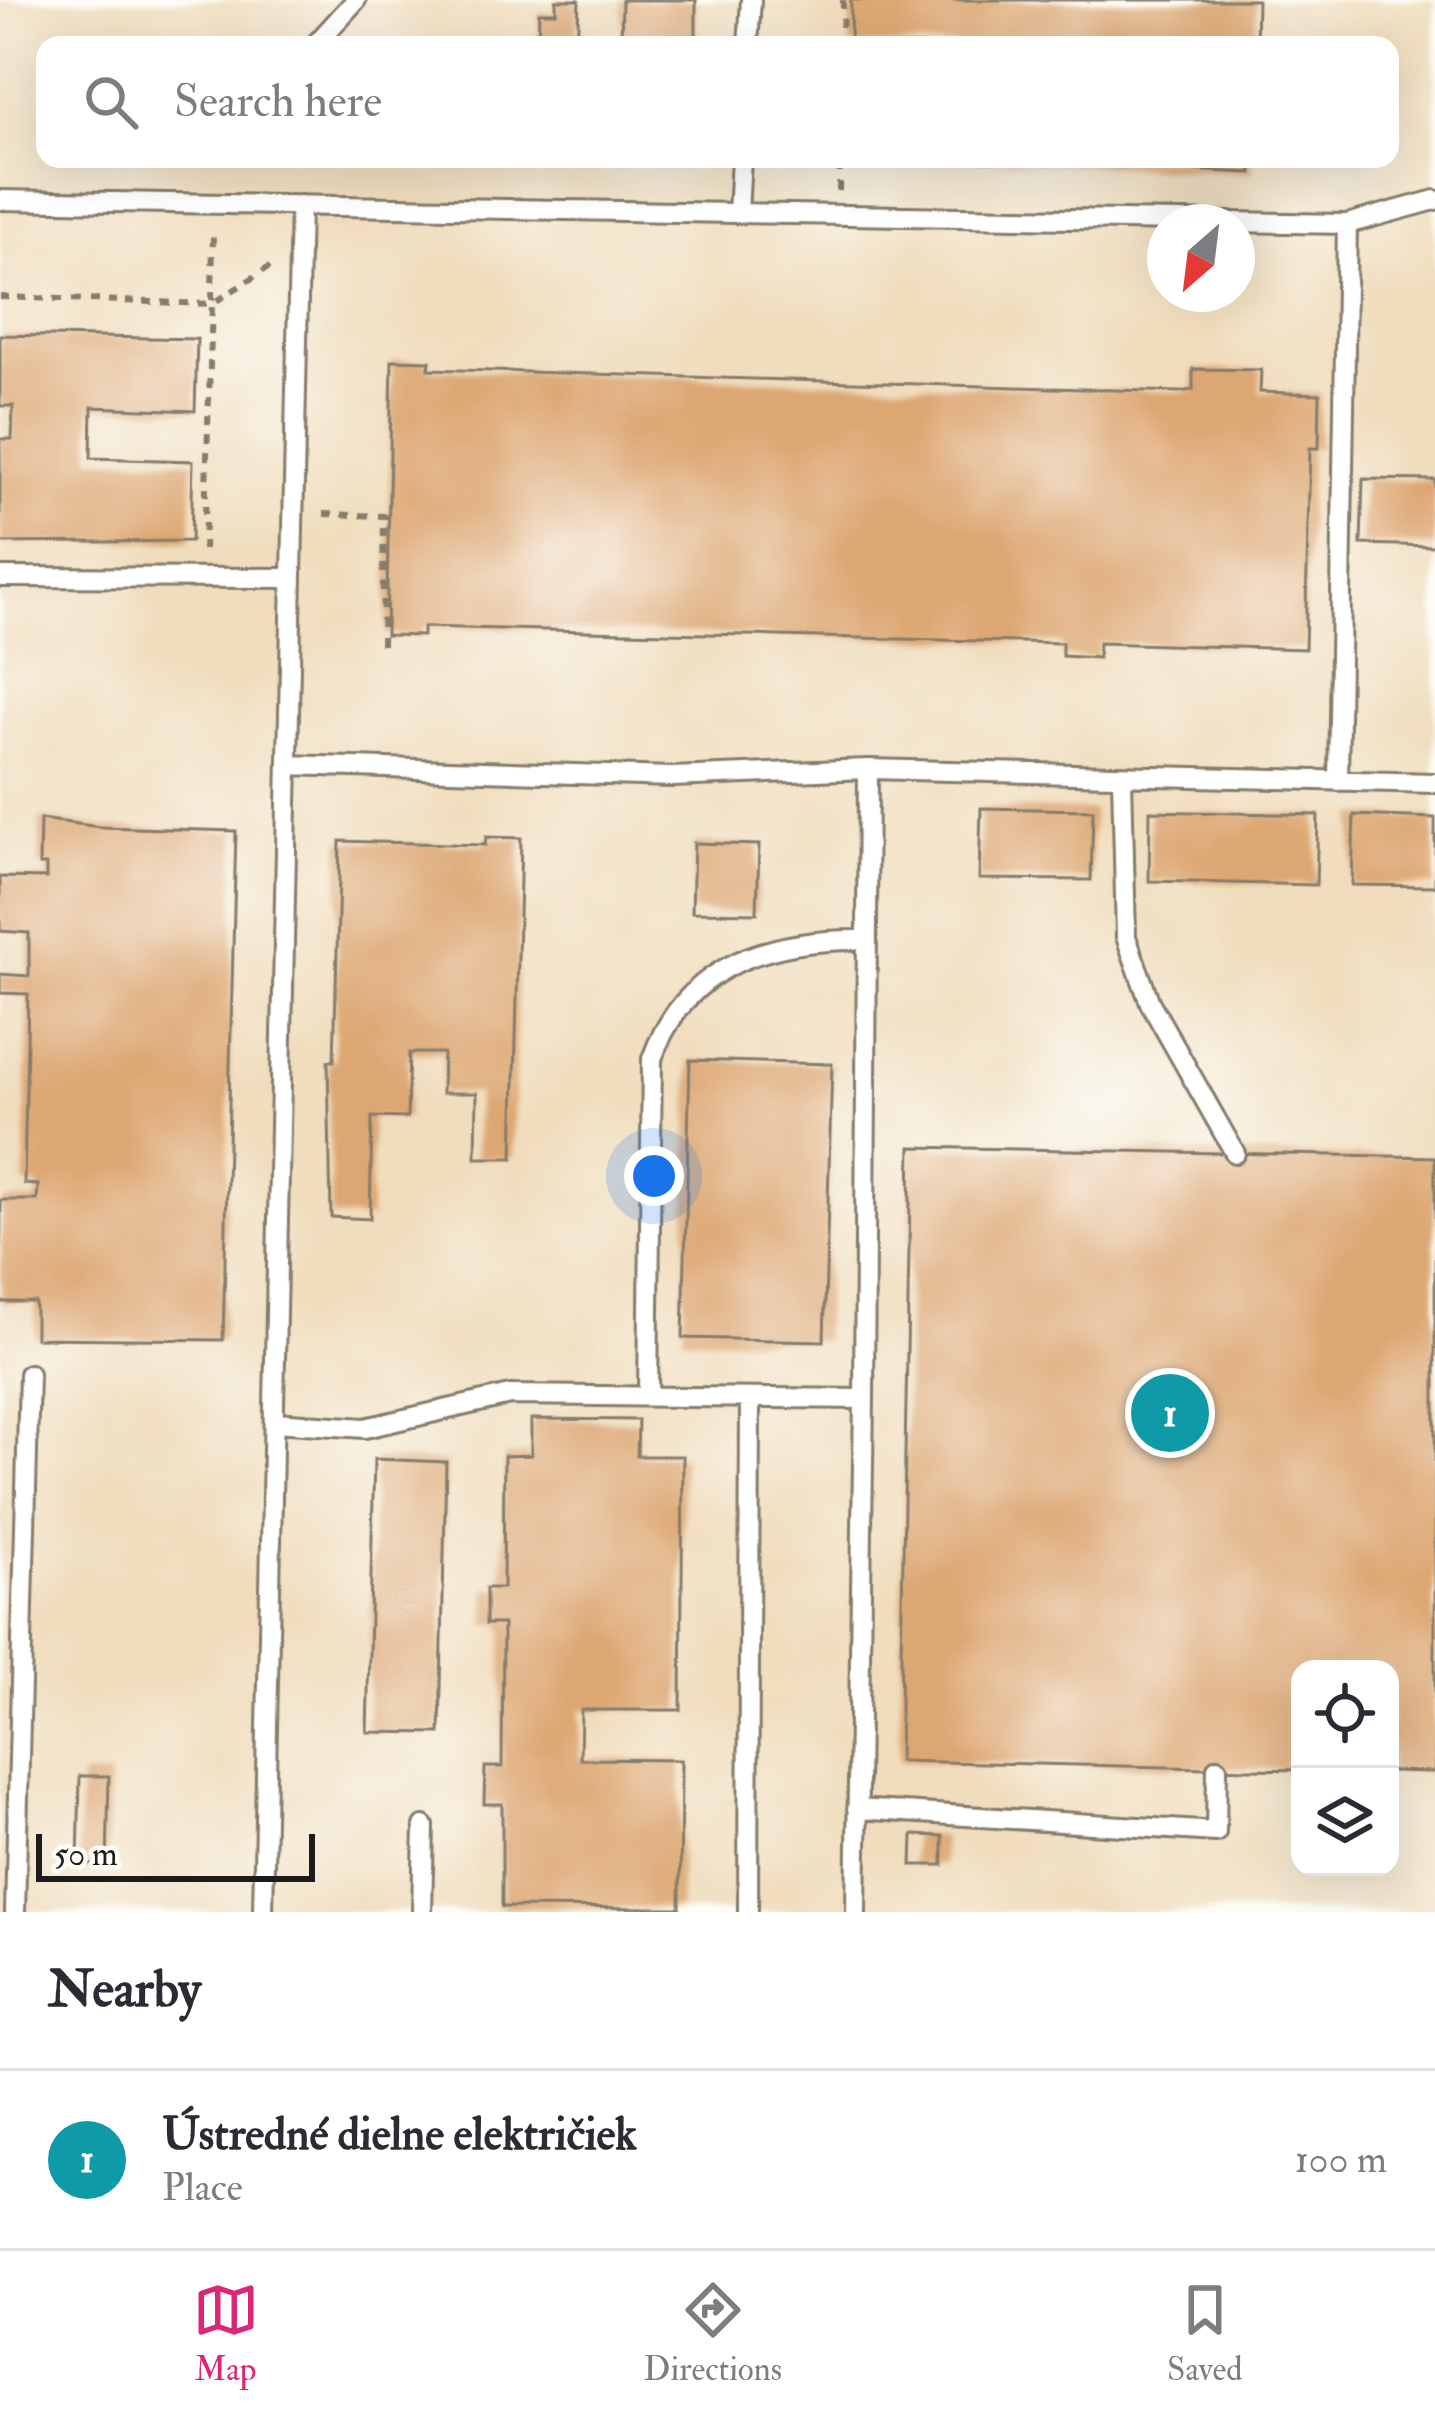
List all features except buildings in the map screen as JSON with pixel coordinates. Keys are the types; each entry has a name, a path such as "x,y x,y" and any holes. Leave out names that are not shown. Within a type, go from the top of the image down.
{"lane":[{"path":"323,36 356,0"},
{"path":"749,36 751,0"},
{"path":"737,213 740,168"},
{"path":"0,200 1347,224 1435,200"},
{"path":"263,1912 301,205"},
{"path":"1338,782 1347,224"},
{"path":"0,577 292,578"},
{"path":"288,765 672,777 868,769 1435,783"},
{"path":"856,1912 868,769"},
{"path":"1122,778 1126,937 1150,1003 1235,1153"},
{"path":"648,1394 652,1059 660,1035 698,986 741,957 797,941 867,940"},
{"path":"15,1912 29,1374"},
{"path":"274,1422 364,1428 510,1395 864,1399"},
{"path":"748,1912 750,1397"},
{"path":"857,1809 1216,1832 1217,1768"},
{"path":"422,1912 424,1826"}],"path":[{"path":"842,36 843,0"},
{"path":"204,578 213,204"},
{"path":"0,297 212,304 299,249"},
{"path":"324,514 384,516 382,646"}],"place":[{"name":"Ústredné dielne električiek","path":"1170,1413"}]}
